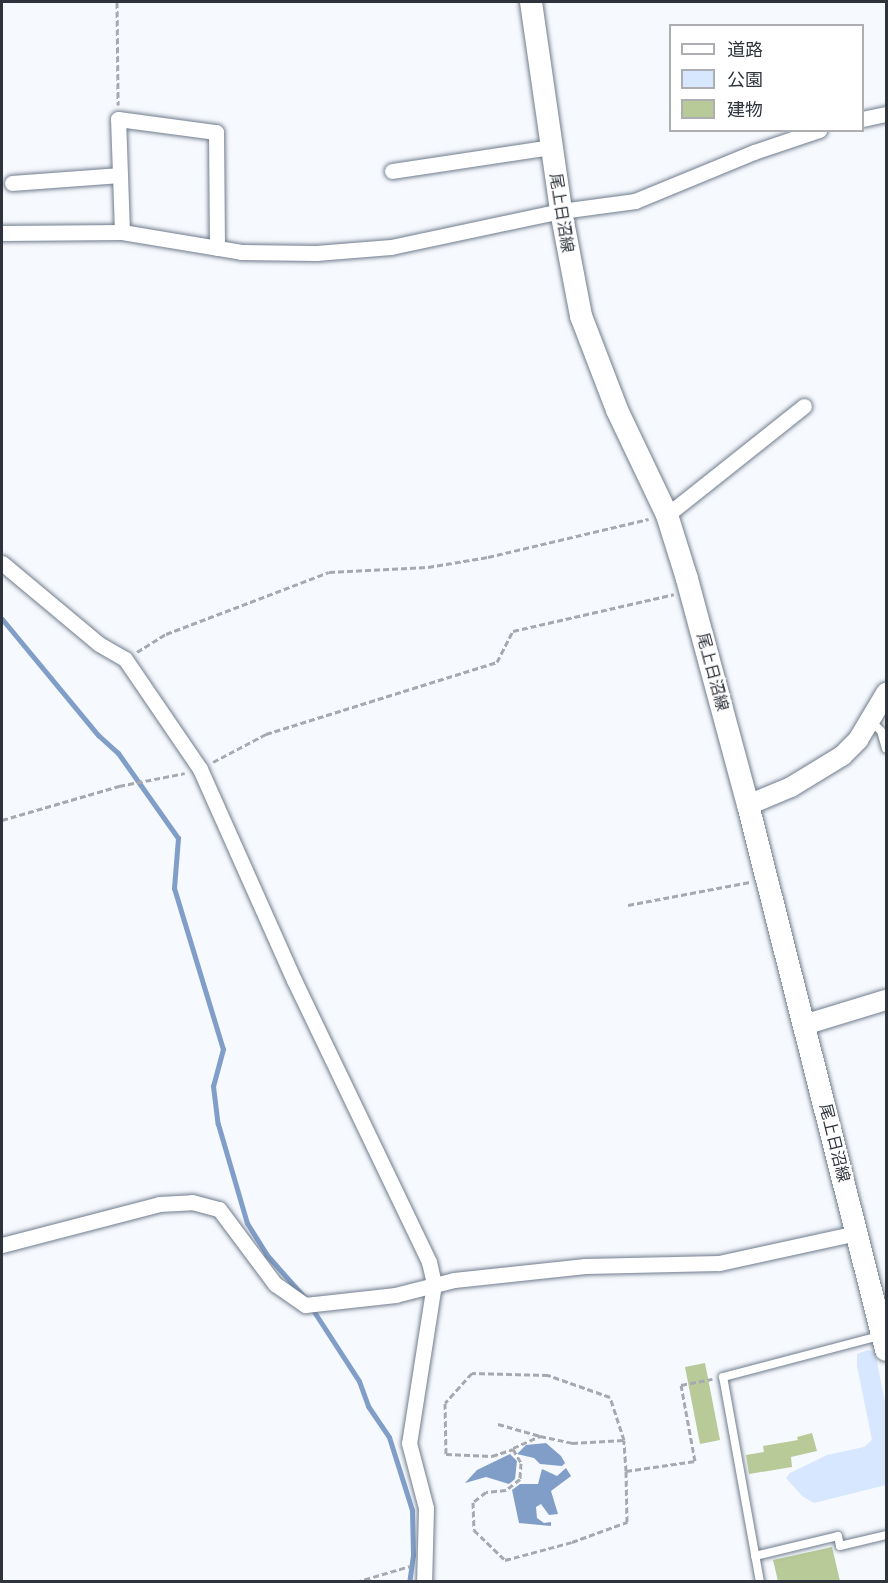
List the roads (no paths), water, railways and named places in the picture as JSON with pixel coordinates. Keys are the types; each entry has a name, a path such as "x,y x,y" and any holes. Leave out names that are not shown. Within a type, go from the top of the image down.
{"main road":[{"name":"尾上日沼線","path":"531,2 561,211 581,316 617,410 667,514 690,591 748,805 885,1342"}],"street":[{"path":"864,119 886,114"},
{"path":"122,232 118,119 216,132 217,248"},
{"path":"2,233 66,230 122,232 217,248 316,254 391,247 561,211 635,201 754,152 813,132"},
{"path":"392,171 551,147"},
{"path":"12,183 120,175"},
{"path":"667,514 804,406"},
{"path":"2,563 99,644 125,659 200,769 294,980 429,1262 434,1284 409,1443 426,1508 426,1561 423,1581"},
{"path":"748,805 791,787 842,756 871,721 886,693"},
{"path":"804,1025 886,1000"},
{"path":"2,1245 159,1204 192,1202 219,1209 275,1284 305,1305 395,1295 434,1284 595,1266 718,1263 857,1233"}],"lane":[{"path":"871,721 881,732 886,748"},
{"path":"760,1581 723,1377 885,1342"},
{"path":"755,1556 838,1536 840,1546 886,1535"}],"water":[{"path":"546,1443 561,1456 565,1463 562,1466 540,1464 534,1458 517,1454 526,1445"},
{"path":"510,1454 517,1461 515,1479 509,1484 486,1477 465,1483 477,1470"},
{"path":"566,1468 571,1476 551,1491 558,1514 549,1515 541,1504 536,1507 537,1518 544,1523 551,1522 551,1526 519,1523 512,1490 520,1484 538,1484 542,1469 557,1476"}],"waterway":[{"path":"2,619 98,735 118,753 178,838 174,888 223,1049 213,1086 218,1124 247,1223 266,1254 304,1297"},
{"path":"311,1307 359,1381 368,1406 389,1437 412,1510 413,1555 409,1582"}]}
